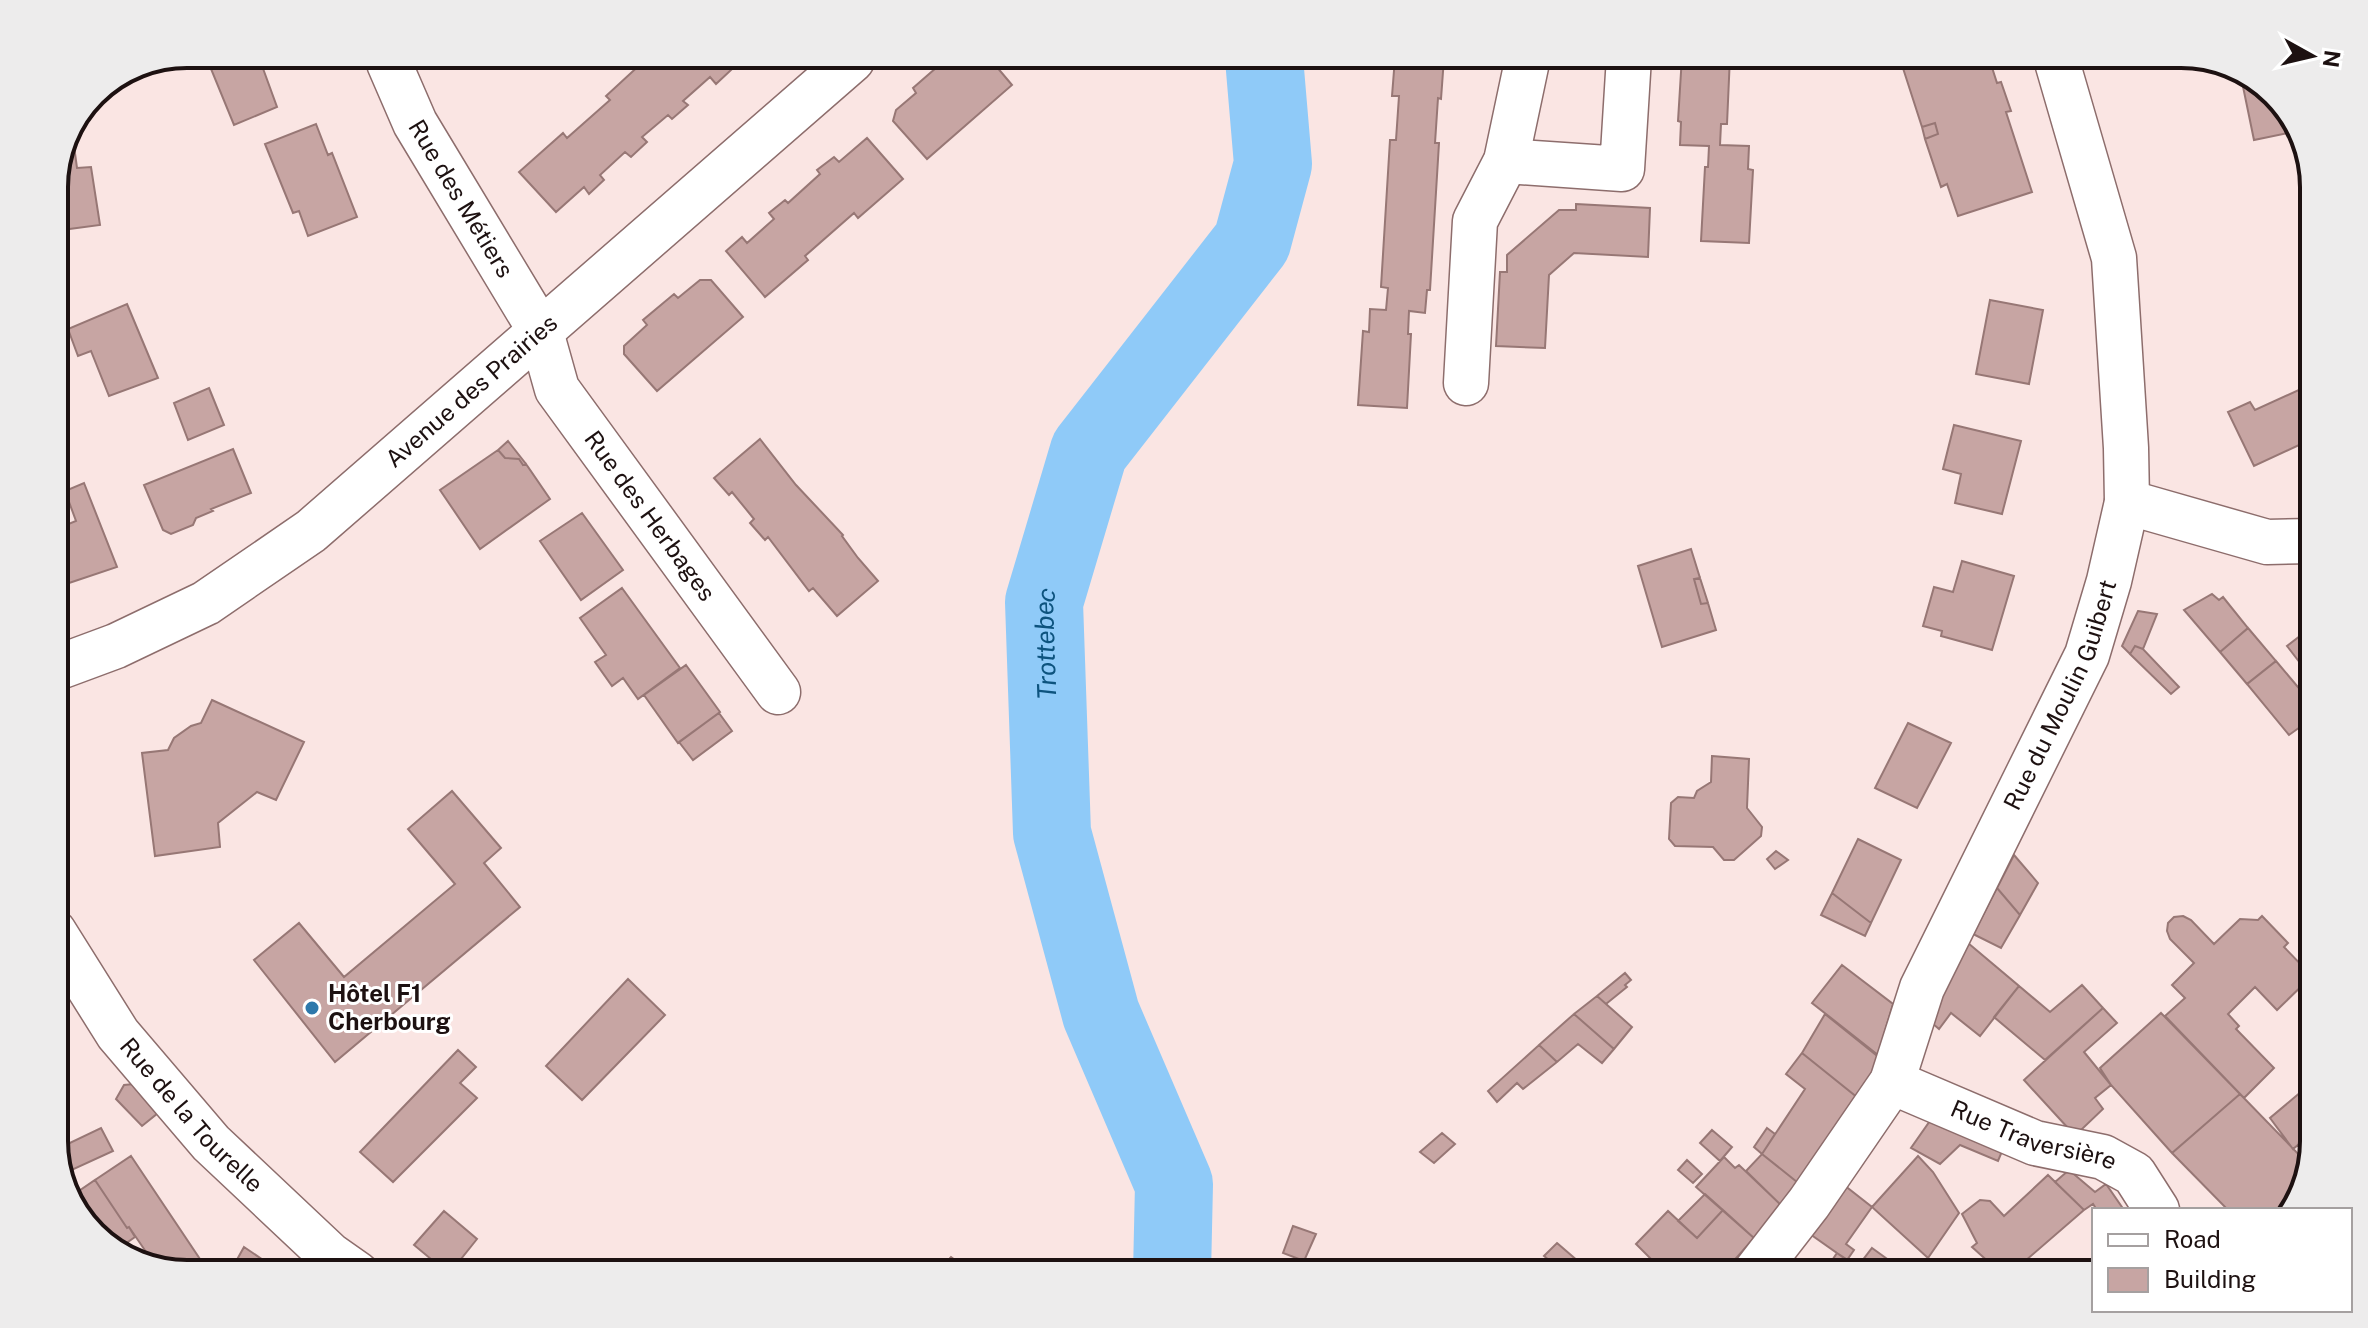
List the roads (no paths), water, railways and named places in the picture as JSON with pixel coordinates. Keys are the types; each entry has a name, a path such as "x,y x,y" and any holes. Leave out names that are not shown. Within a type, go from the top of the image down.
{"street":[{"name":"Rue des Métiers","path":"391,68 415,123 541,332"},
{"name":"Avenue des Prairies","path":"68,664 116,646 206,603 311,531 843,68"},
{"path":"1466,383 1475,221 1506,161 1526,68"},
{"path":"1506,161 1622,169 1628,68"},
{"name":"Rue du Moulin Guibert","path":"1765,1260 1809,1203 1892,1082 1922,988 2087,655 2109,581 2127,502 2114,258 2059,68"},
{"name":"Rue des Herbages","path":"541,332 557,389 778,692"},
{"path":"2127,502 2267,542 2300,541"},
{"name":"Rue de la Tourelle","path":"68,954 118,1034 211,1143 325,1260"},
{"name":"Rue Traversière","path":"1892,1082 2035,1143 2103,1157 2134,1174 2156,1208"}],"waterway":[{"name":"Trottebec","path":"1172,1260 1174,1184 1101,1014 1052,833 1044,602 1089,451 1252,242 1273,164 1265,68"}],"place":[{"name":"Hôtel F1 Cherbourg","path":"312,1008"}]}
